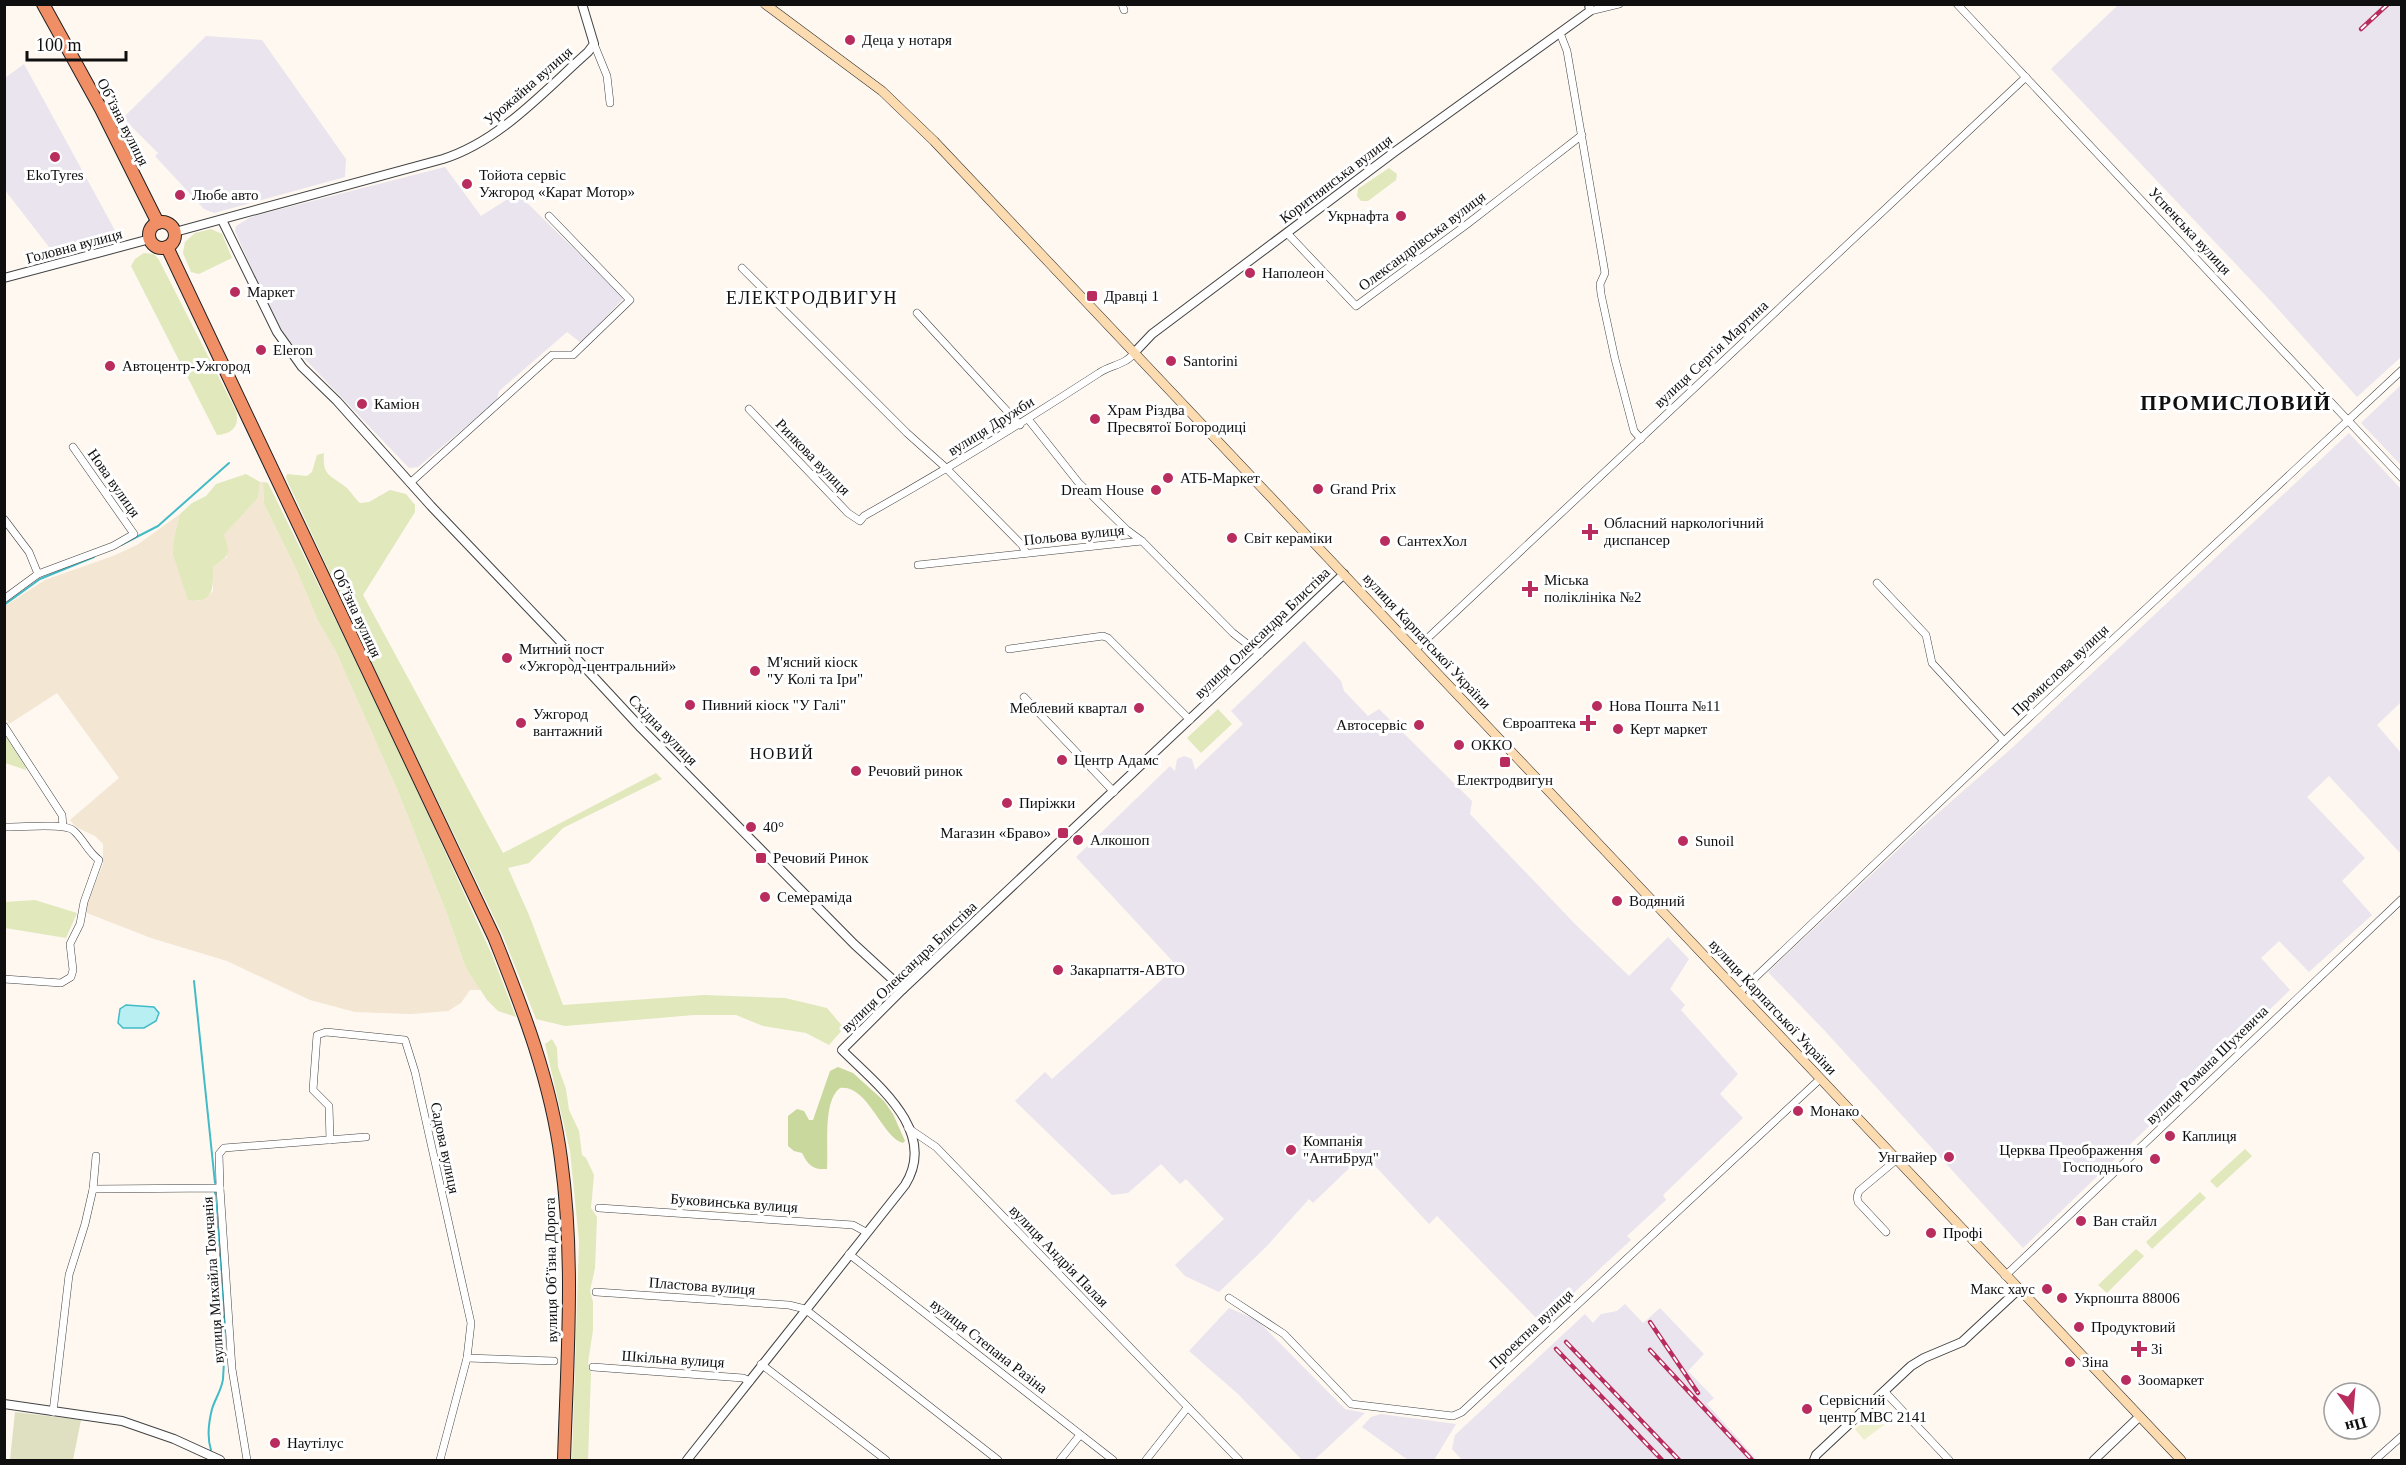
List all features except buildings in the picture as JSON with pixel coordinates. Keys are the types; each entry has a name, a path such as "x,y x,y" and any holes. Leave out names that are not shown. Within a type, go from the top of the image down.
{"highway":[{"name":"Обʼїзна вулиця","path":"43,4 90,89 158,223"},
{"path":"158,223 167,223 175,232 173,241 167,247 159,247 150,239 152,227 158,223"},
{"name":"Обʼїзна вулиця","path":"167,247 477,901 517,994 536,1046"},
{"name":"вулиця Обʼїзна Дорога","path":"536,1046 557,1133 567,1214 569,1309 564,1461"}],"main road":[{"name":"вулиця Карпатської України","path":"765,4 870,81 902,109 2181,1461"}],"street":[{"name":"Урожайна вулиця","path":"582,4 607,76 610,103"},
{"path":"1590,8 1619,4"},
{"name":"Успенська вулиця","path":"1957,4 2402,477"},
{"name":"Коритнянська вулиця","path":"1134,353 1146,338 1393,153 1560,33 1590,8"},
{"path":"1560,33 1567,51 1605,273 1600,284 1608,328 1634,431 1641,439"},
{"name":"Урожайна вулиця","path":"222,220 443,159 475,147 507,123 588,52 594,44"},
{"name":"вулиця Сергія Мартина","path":"1415,650 2026,77"},
{"name":"Олександрівська вулиця","path":"1287,233 1356,306 1494,204 1582,135"},
{"path":"410,483 552,355 573,355 630,300 549,216"},
{"path":"175,232 222,220"},
{"name":"Східна вулиця","path":"222,220 277,332 302,367 641,729 854,944 903,989"},
{"name":"Головна вулиця","path":"4,278 150,239"},
{"path":"742,268 907,433 947,469 1022,545 1026,553"},
{"path":"917,313 1020,425"},
{"name":"вулиця Дружби","path":"860,521 864,516 1020,425 1103,370 1130,359 1134,353"},
{"name":"Промислова вулиця","path":"1739,993 2004,741 2402,370"},
{"name":"Ринкова вулиця","path":"749,409 848,513 860,521"},
{"path":"1028,419 1078,482 1127,530 1142,541"},
{"name":"Нова вулиця","path":"38,574 103,550 134,534 73,447"},
{"path":"4,519 29,552 38,574 4,599"},
{"name":"Польова вулиця","path":"918,565 1142,541 1233,633 1260,654"},
{"name":"вулиця Олександра Блистіва","path":"687,1461 761,1364 905,1185 914,1169 916,1157 903,1115 895,1103 842,1050 903,989 1344,574"},
{"path":"1877,583 1926,635 1932,663 2004,741"},
{"path":"1009,649 1103,636 1108,638 1190,720"},
{"path":"1024,697 1114,792"},
{"path":"4,726 62,815 63,826"},
{"path":"4,827 63,826 73,829 91,854 99,860 84,902 78,929 70,944 73,970 71,977 61,983 4,979"},
{"name":"вулиця Романа Шухевича","path":"2005,1276 2402,899"},
{"name":"Садова вулиця","path":"330,1140 329,1106 313,1090 317,1035 326,1032 405,1040 415,1072 470,1317 467,1358 440,1461"},
{"name":"Проектна вулиця","path":"1229,1298 1284,1334 1352,1404 1453,1416 1462,1412 1820,1079"},
{"name":"вулиця Андрія Палая","path":"908,1128 936,1147 1239,1461"},
{"path":"220,1188 219,1154 224,1148 366,1137"},
{"path":"53,1412 69,1275 86,1224 93,1189 96,1156"},
{"path":"1886,1232 1858,1202 1857,1197 1859,1191 1896,1160"},
{"name":"вулиця Михайла Томчанія","path":"93,1189 220,1188 232,1369 247,1461"},
{"name":"Буковинська вулиця","path":"599,1208 853,1225 866,1232"},
{"name":"вулиця Степана Разіна","path":"849,1254 1113,1461"},
{"path":"1814,1461 1816,1455 1911,1366 1962,1342 2018,1290"},
{"name":"Пластова вулиця","path":"596,1292 789,1305 805,1309"},
{"path":"805,1309 999,1461"},
{"path":"467,1358 554,1362"},
{"path":"761,1364 886,1461"},
{"name":"Шкільна вулиця","path":"593,1366 743,1378 750,1381"},
{"path":"1884,1391 1949,1461"},
{"path":"4,1404 107,1418 138,1426 182,1442 220,1461"},
{"path":"1146,1461 1187,1408"},
{"path":"2094,1461 2139,1417"},
{"path":"1059,1461 1080,1435"},
{"path":"2375,1461 2402,1436"}],"shaded area":[{"path":"2119,4 2401,5 2401,357 2357,397 2268,298 2051,69"},
{"path":"206,36 262,40 346,159 345,177 214,213 204,209 155,156 158,153 123,118"},
{"path":"24,64 118,236 56,256 5,190 5,78"},
{"path":"445,167 481,216 517,193 624,298 581,343 567,332 499,391 497,400 418,467 409,468 300,354 286,336 273,317 235,231 236,226 251,217"},
{"path":"2401,385 2401,465 2361,423"},
{"path":"2349,433 2401,489 2401,702 2377,725 2401,753 2401,854 2329,776 2307,797 2365,858 2342,881 2372,915 2309,972 2279,941 2261,958 2290,990 2023,1248 1825,1031 1768,972"},
{"path":"260,482 263,482 264,504 297,571 318,621 336,652 399,794 466,968 482,990 470,990 461,1003 448,1011 411,1014 355,1012 310,1000 227,961 151,938 87,913 86,907 103,864 103,844 95,836 76,827 70,820 119,778 57,693 9,724 5,717 5,606 45,580 137,545 180,514 174,538 188,599 198,601 213,591 213,567 227,557 224,535 258,498"},
{"path":"1304,641 1341,681 1344,691 1368,716 1379,709 1472,801 1470,814 1574,923 1629,976 1668,937 1689,959 1670,989 1685,1005 1681,1010 1738,1074 1720,1094 1743,1118 1663,1195 1666,1200 1627,1236 1631,1240 1541,1323 1437,1216 1429,1224 1364,1154 1313,1203 1309,1199 1266,1247 1219,1292 1185,1276 1175,1265 1224,1219 1186,1179 1180,1184 1161,1164 1128,1193 1112,1195 1015,1101 1045,1072 1052,1079 1177,966 1076,857 1170,766 1175,771 1177,759 1184,756 1192,759 1195,770 1243,724 1231,711"},
{"path":"1625,1304 1643,1323 1660,1308 1704,1354 1688,1371 1714,1398 1707,1404 1757,1460 1462,1460 1452,1449 1455,1435 1585,1314 1593,1323 1601,1314 1617,1311"},
{"path":"1229,1308 1257,1320 1345,1409 1365,1413 1314,1460 1302,1460 1238,1394 1189,1351"},
{"path":"1381,1414 1456,1424 1434,1460 1408,1460 1362,1427 1371,1417"}],"green space":[{"path":"1389,168 1397,174 1396,180 1368,201 1361,201 1357,196 1358,189"},
{"path":"211,229 222,234 232,258 199,274 191,272 183,253 185,242 195,233"},
{"path":"144,253 154,254 159,260 236,411 236,425 227,433 217,435 131,266 135,259"},
{"path":"324,453 326,471 347,488 360,503 369,502 390,490 406,494 415,505 415,512 363,595 503,853 656,773 662,779 563,828 529,863 508,868 529,915 563,1005 704,995 785,998 827,1008 844,1028 829,1045 806,1033 763,1026 736,1015 694,1015 565,1026 536,1019 503,936 377,675 286,478 287,474 307,476 312,472 317,455"},
{"path":"246,474 260,482 258,498 224,535 228,554 213,567 212,587 208,597 197,601 188,600 173,554 180,514 192,503 206,496 216,484"},
{"path":"263,482 268,483 427,812 492,955 516,1017 498,1011 487,1000 466,968 399,794 336,652 318,621 297,571 264,504"},
{"path":"1218,709 1232,724 1201,753 1187,738"},
{"path":"4,734 25,765 26,770 5,763"},
{"path":"35,900 77,913 66,938 5,928 5,902"},
{"path":"552,1039 557,1048 558,1067 566,1089 569,1110 579,1131 582,1155 586,1158 594,1175 591,1208 597,1217 595,1268 590,1291 593,1302 593,1330 588,1363 591,1373 588,1460 572,1460 579,1241 570,1151 545,1044"},
{"path":"838,1067 853,1073 884,1101 893,1114 905,1141 903,1143 895,1139 888,1132 859,1094 850,1089 840,1088 834,1094 829,1114 827,1169 818,1169 809,1164 802,1153 788,1146 788,1116 797,1109 804,1111 809,1120 813,1120 830,1071"},
{"path":"2245,1149 2252,1156 2217,1188 2210,1181"},
{"path":"2200,1192 2206,1198 2152,1249 2146,1242"},
{"path":"2136,1249 2144,1256 2107,1293 2098,1285"},
{"path":"15,1412 81,1420 73,1460 10,1460"},
{"path":"1874,1414 1884,1425 1864,1440 1855,1429"}],"water":[{"path":"126,1005 154,1007 159,1013 156,1021 144,1028 123,1028 118,1023 120,1009"}],"waterway":[{"path":"121,545 158,526 229,463"},
{"path":"4,605 40,579 94,557"},
{"path":"194,981 215,1183"},
{"path":"211,1450 210,1419 222,1383 224,1356 224,1309 215,1191"}],"railway":[{"path":"2361,29 2388,4"},
{"path":"1650,1322 1698,1393"},
{"path":"1566,1342 1679,1460"},
{"path":"1556,1349 1662,1460"},
{"path":"1650,1350 1752,1460"}],"place":[{"name":"Деца у нотаря","path":"850,40"},
{"name":"EkoTyres","path":"55,157"},
{"name":"Тойота сервіс Ужгород «Карат Мотор»","path":"467,184"},
{"name":"Любе авто","path":"180,195"},
{"name":"Укрнафта","path":"1401,216"},
{"name":"Наполеон","path":"1250,273"},
{"name":"Маркет","path":"235,292"},
{"name":"Дравці 1","path":"1092,296"},
{"name":"Eleron","path":"261,350"},
{"name":"Santorini","path":"1171,361"},
{"name":"Автоцентр-Ужгород","path":"110,366"},
{"name":"Каміон","path":"362,404"},
{"name":"Храм Різдва Пресвятої Богородиці","path":"1095,419"},
{"name":"АТБ-Маркет","path":"1168,478"},
{"name":"Grand Prix","path":"1318,489"},
{"name":"Dream House","path":"1156,490"},
{"name":"Обласний наркологічний диспансер","path":"1590,532"},
{"name":"Світ кераміки","path":"1232,538"},
{"name":"СантехХол","path":"1385,541"},
{"name":"Міська поліклініка №2","path":"1530,589"},
{"name":"Митний пост «Ужгород-центральний»","path":"507,658"},
{"name":"М'ясний кіоск \"У Колі та Іри\"","path":"755,671"},
{"name":"Пивний кіоск \"У Галі\"","path":"690,705"},
{"name":"Нова Пошта №11","path":"1597,706"},
{"name":"Меблевий квартал","path":"1139,708"},
{"name":"Ужгород вантажний","path":"521,723"},
{"name":"Євроаптека","path":"1588,723"},
{"name":"Автосервiс","path":"1419,725"},
{"name":"Керт маркет","path":"1618,729"},
{"name":"ОККО","path":"1459,745"},
{"name":"Центр Адамс","path":"1062,760"},
{"name":"Електродвигун","path":"1505,762"},
{"name":"Речовий ринок","path":"856,771"},
{"name":"Пиріжки","path":"1007,803"},
{"name":"40°","path":"751,827"},
{"name":"Магазин «Браво»","path":"1063,833"},
{"name":"Алкошоп","path":"1078,840"},
{"name":"Sunoil","path":"1683,841"},
{"name":"Речовий Ринок","path":"761,858"},
{"name":"Семераміда","path":"765,897"},
{"name":"Водяний","path":"1617,901"},
{"name":"Закарпаття-АВТО","path":"1058,970"},
{"name":"Монако","path":"1798,1111"},
{"name":"Каплиця","path":"2170,1136"},
{"name":"Компанія \"АнтиБруд\"","path":"1291,1150"},
{"name":"Унгвайер","path":"1949,1157"},
{"name":"Церква Преображення Господнього","path":"2155,1159"},
{"name":"Ван стайл","path":"2081,1221"},
{"name":"Профі","path":"1931,1233"},
{"name":"Макс хаус","path":"2047,1289"},
{"name":"Укрпошта 88006","path":"2062,1298"},
{"name":"Продуктовий","path":"2079,1327"},
{"name":"3і","path":"2139,1349"},
{"name":"Зіна","path":"2070,1362"},
{"name":"Зоомаркет","path":"2126,1380"},
{"name":"Сервісний центр МВС 2141","path":"1807,1409"},
{"name":"Наутілус","path":"275,1443"}],"district":[{"name":"ЕЛЕКТРОДВИГУН","path":"812,298"},
{"name":"ПРОМИСЛОВИЙ","path":"2236,403"},
{"name":"НОВИЙ","path":"782,753"}]}
